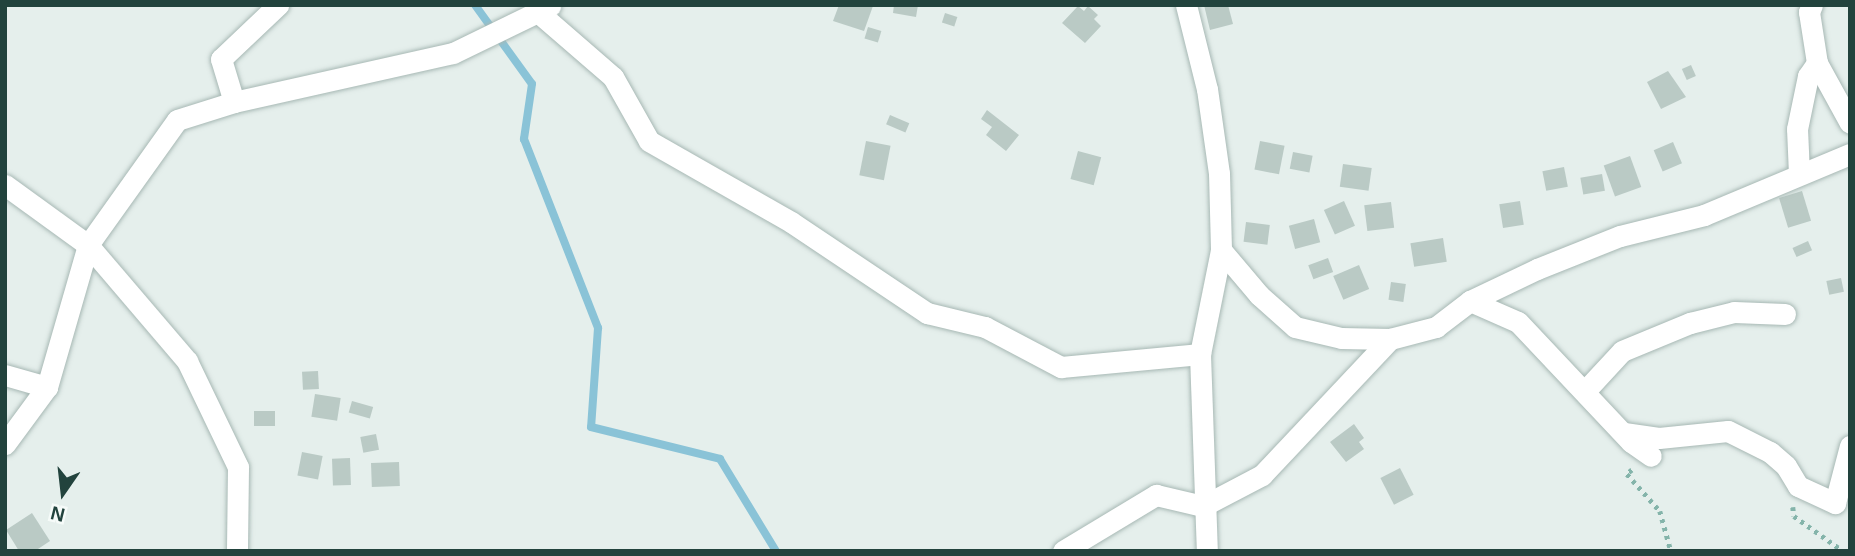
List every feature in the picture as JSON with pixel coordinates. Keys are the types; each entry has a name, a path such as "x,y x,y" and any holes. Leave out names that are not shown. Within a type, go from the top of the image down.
{"street":[{"path":"234,102 221,59 278,5"},
{"path":"1186,5 1207,89 1219,173 1221,250 1200,354 1203,506 1207,551"},
{"path":"1812,5 1809,12 1816,63 1850,123"},
{"path":"5,444 47,387 88,245 177,120 234,102 453,52 545,9 613,77 649,141 791,222 927,313 985,327 1061,367 1200,354"},
{"path":"1799,174 1797,129 1808,76 1816,63"},
{"path":"1221,250 1259,295 1295,327 1341,338 1390,339 1436,327 1470,301 1620,236 1704,215 1850,154"},
{"path":"5,185 88,245 193,373 238,467 237,551"},
{"path":"1470,301 1518,322 1624,433 1651,456"},
{"path":"1586,391 1622,351 1690,323 1734,312 1785,314"},
{"path":"1063,551 1156,495 1203,506 1262,475 1390,339"},
{"path":"5,374 47,387"},
{"path":"1624,433 1659,438 1728,431 1770,452 1786,466 1798,486 1835,503 1850,446"}],"path":[{"path":"1651,456 1627,474 1660,511 1671,551"}],"building":[{"path":"839,5 873,6 864,31 833,21"},
{"path":"894,5 918,5 916,17 893,13"},
{"path":"1204,5 1228,5 1233,24 1210,30"},
{"path":"1078,6 1084,11 1088,6 1098,15 1094,19 1101,26 1085,43 1062,23"},
{"path":"945,13 957,17 954,27 942,23"},
{"path":"868,27 881,31 878,43 864,38"},
{"path":"1691,65 1696,76 1687,80 1682,69"},
{"path":"1668,71 1686,97 1661,109 1647,82"},
{"path":"987,110 1019,135 1006,151 986,135 992,127 981,119"},
{"path":"890,115 909,123 905,132 886,124"},
{"path":"866,141 891,146 884,180 859,175"},
{"path":"1260,141 1285,146 1279,174 1254,169"},
{"path":"1673,142 1682,163 1663,171 1654,150"},
{"path":"1078,151 1101,157 1094,185 1070,179"},
{"path":"1293,152 1313,156 1309,173 1290,169"},
{"path":"1630,156 1641,187 1615,197 1604,166"},
{"path":"1343,164 1372,168 1369,191 1340,187"},
{"path":"1564,167 1568,187 1546,191 1542,171"},
{"path":"1602,174 1605,191 1583,195 1580,178"},
{"path":"1802,191 1811,221 1788,228 1779,198"},
{"path":"1344,201 1355,226 1335,235 1324,210"},
{"path":"1520,201 1524,225 1503,228 1499,204"},
{"path":"1391,202 1394,228 1367,231 1364,205"},
{"path":"1314,219 1320,242 1295,249 1289,226"},
{"path":"1246,222 1270,225 1267,245 1244,242"},
{"path":"1443,238 1447,262 1414,267 1410,243"},
{"path":"1808,241 1812,250 1797,257 1792,248"},
{"path":"1328,258 1333,272 1313,279 1308,265"},
{"path":"1359,265 1369,289 1343,300 1333,276"},
{"path":"1841,278 1844,292 1829,295 1826,281"},
{"path":"1391,282 1406,284 1403,302 1388,300"},
{"path":"318,371 319,389 303,390 302,372"},
{"path":"315,394 341,398 337,421 311,417"},
{"path":"352,401 373,407 370,419 349,413"},
{"path":"254,411 275,411 275,426 254,426"},
{"path":"1354,424 1364,438 1359,442 1364,449 1346,462 1330,442"},
{"path":"376,434 379,450 363,453 360,437"},
{"path":"302,452 323,456 318,480 297,476"},
{"path":"350,458 351,485 333,486 332,459"},
{"path":"399,462 400,486 372,487 371,463"},
{"path":"1400,468 1414,495 1394,505 1380,478"},
{"path":"32,513 50,541 35,551 19,551 6,530"}],"waterway":[{"path":"475,5 532,84 524,139 598,328 591,427 720,459 776,551"}]}
